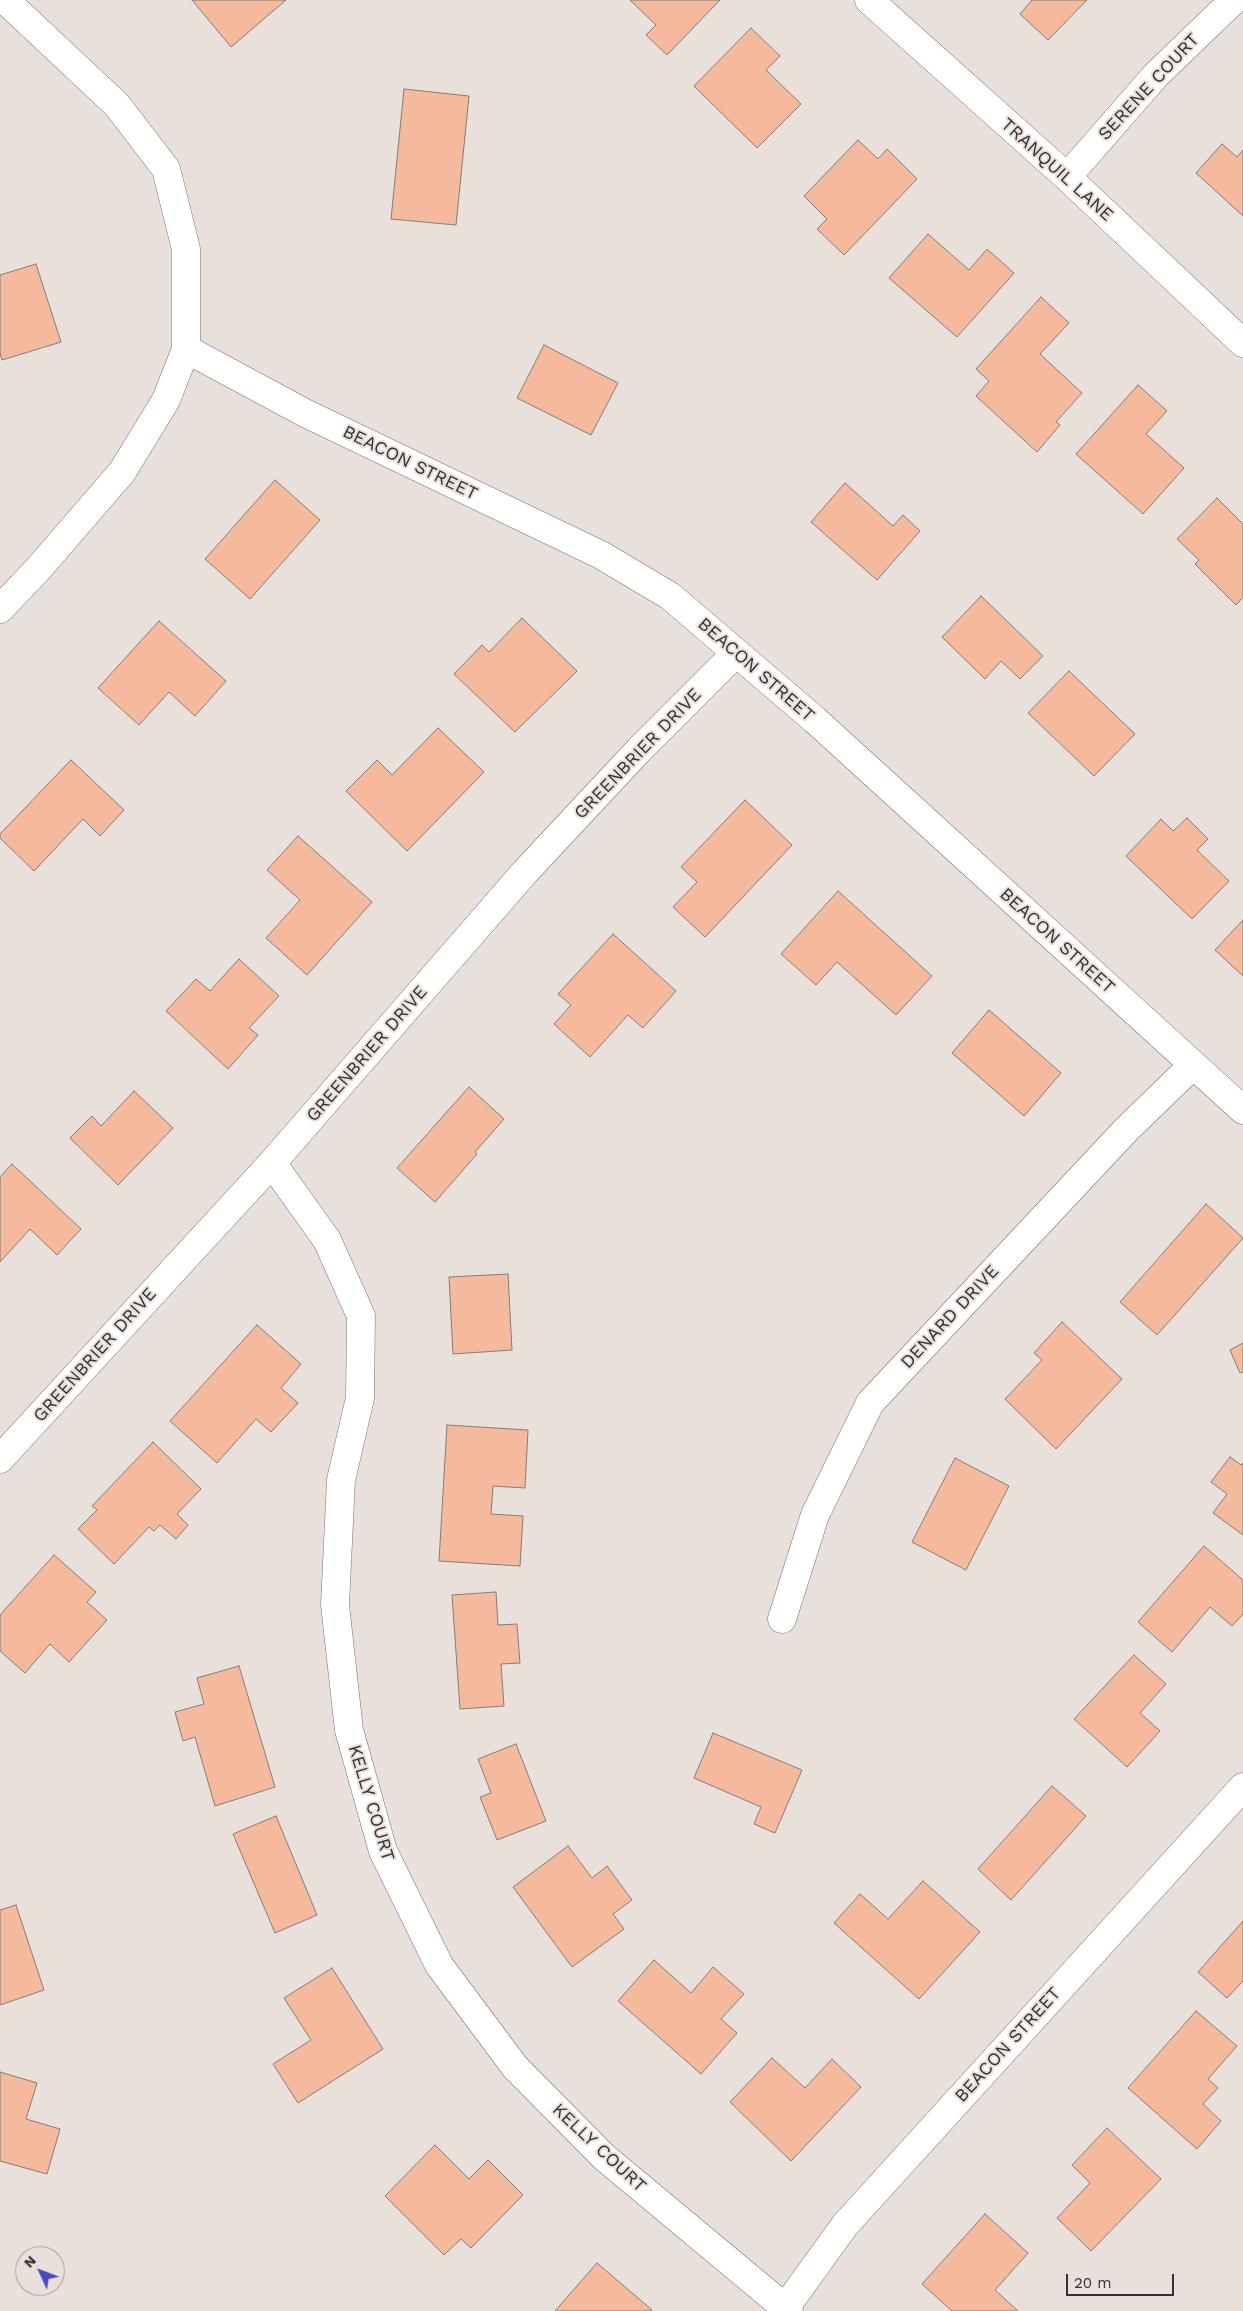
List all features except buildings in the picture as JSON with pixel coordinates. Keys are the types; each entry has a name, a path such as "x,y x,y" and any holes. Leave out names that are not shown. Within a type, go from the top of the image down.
{"street":[{"path":"0,609 39,568 122,472 166,400 186,349 186,248 166,169 117,105 5,0"},
{"name":"TRANQUIL LANE","path":"869,0 1067,177 1243,342"},
{"name":"SERENE COURT","path":"1067,177 1156,75 1234,0"},
{"name":"BEACON STREET","path":"186,349 305,412 601,555 670,596 815,720 1243,1110"},
{"name":"GREENBRIER DRIVE","path":"0,1459 272,1163 525,872 639,750 736,652"},
{"name":"DENARD DRIVE","path":"782,1619 814,1515 870,1404 1113,1144 1193,1065"},
{"name":"KELLY COURT","path":"272,1163 327,1240 361,1316 360,1398 341,1480 335,1605 349,1730 383,1851 439,1965 515,2067 604,2157 785,2310"},
{"name":"BEACON STREET","path":"785,2310 845,2225 1243,1787"}]}
